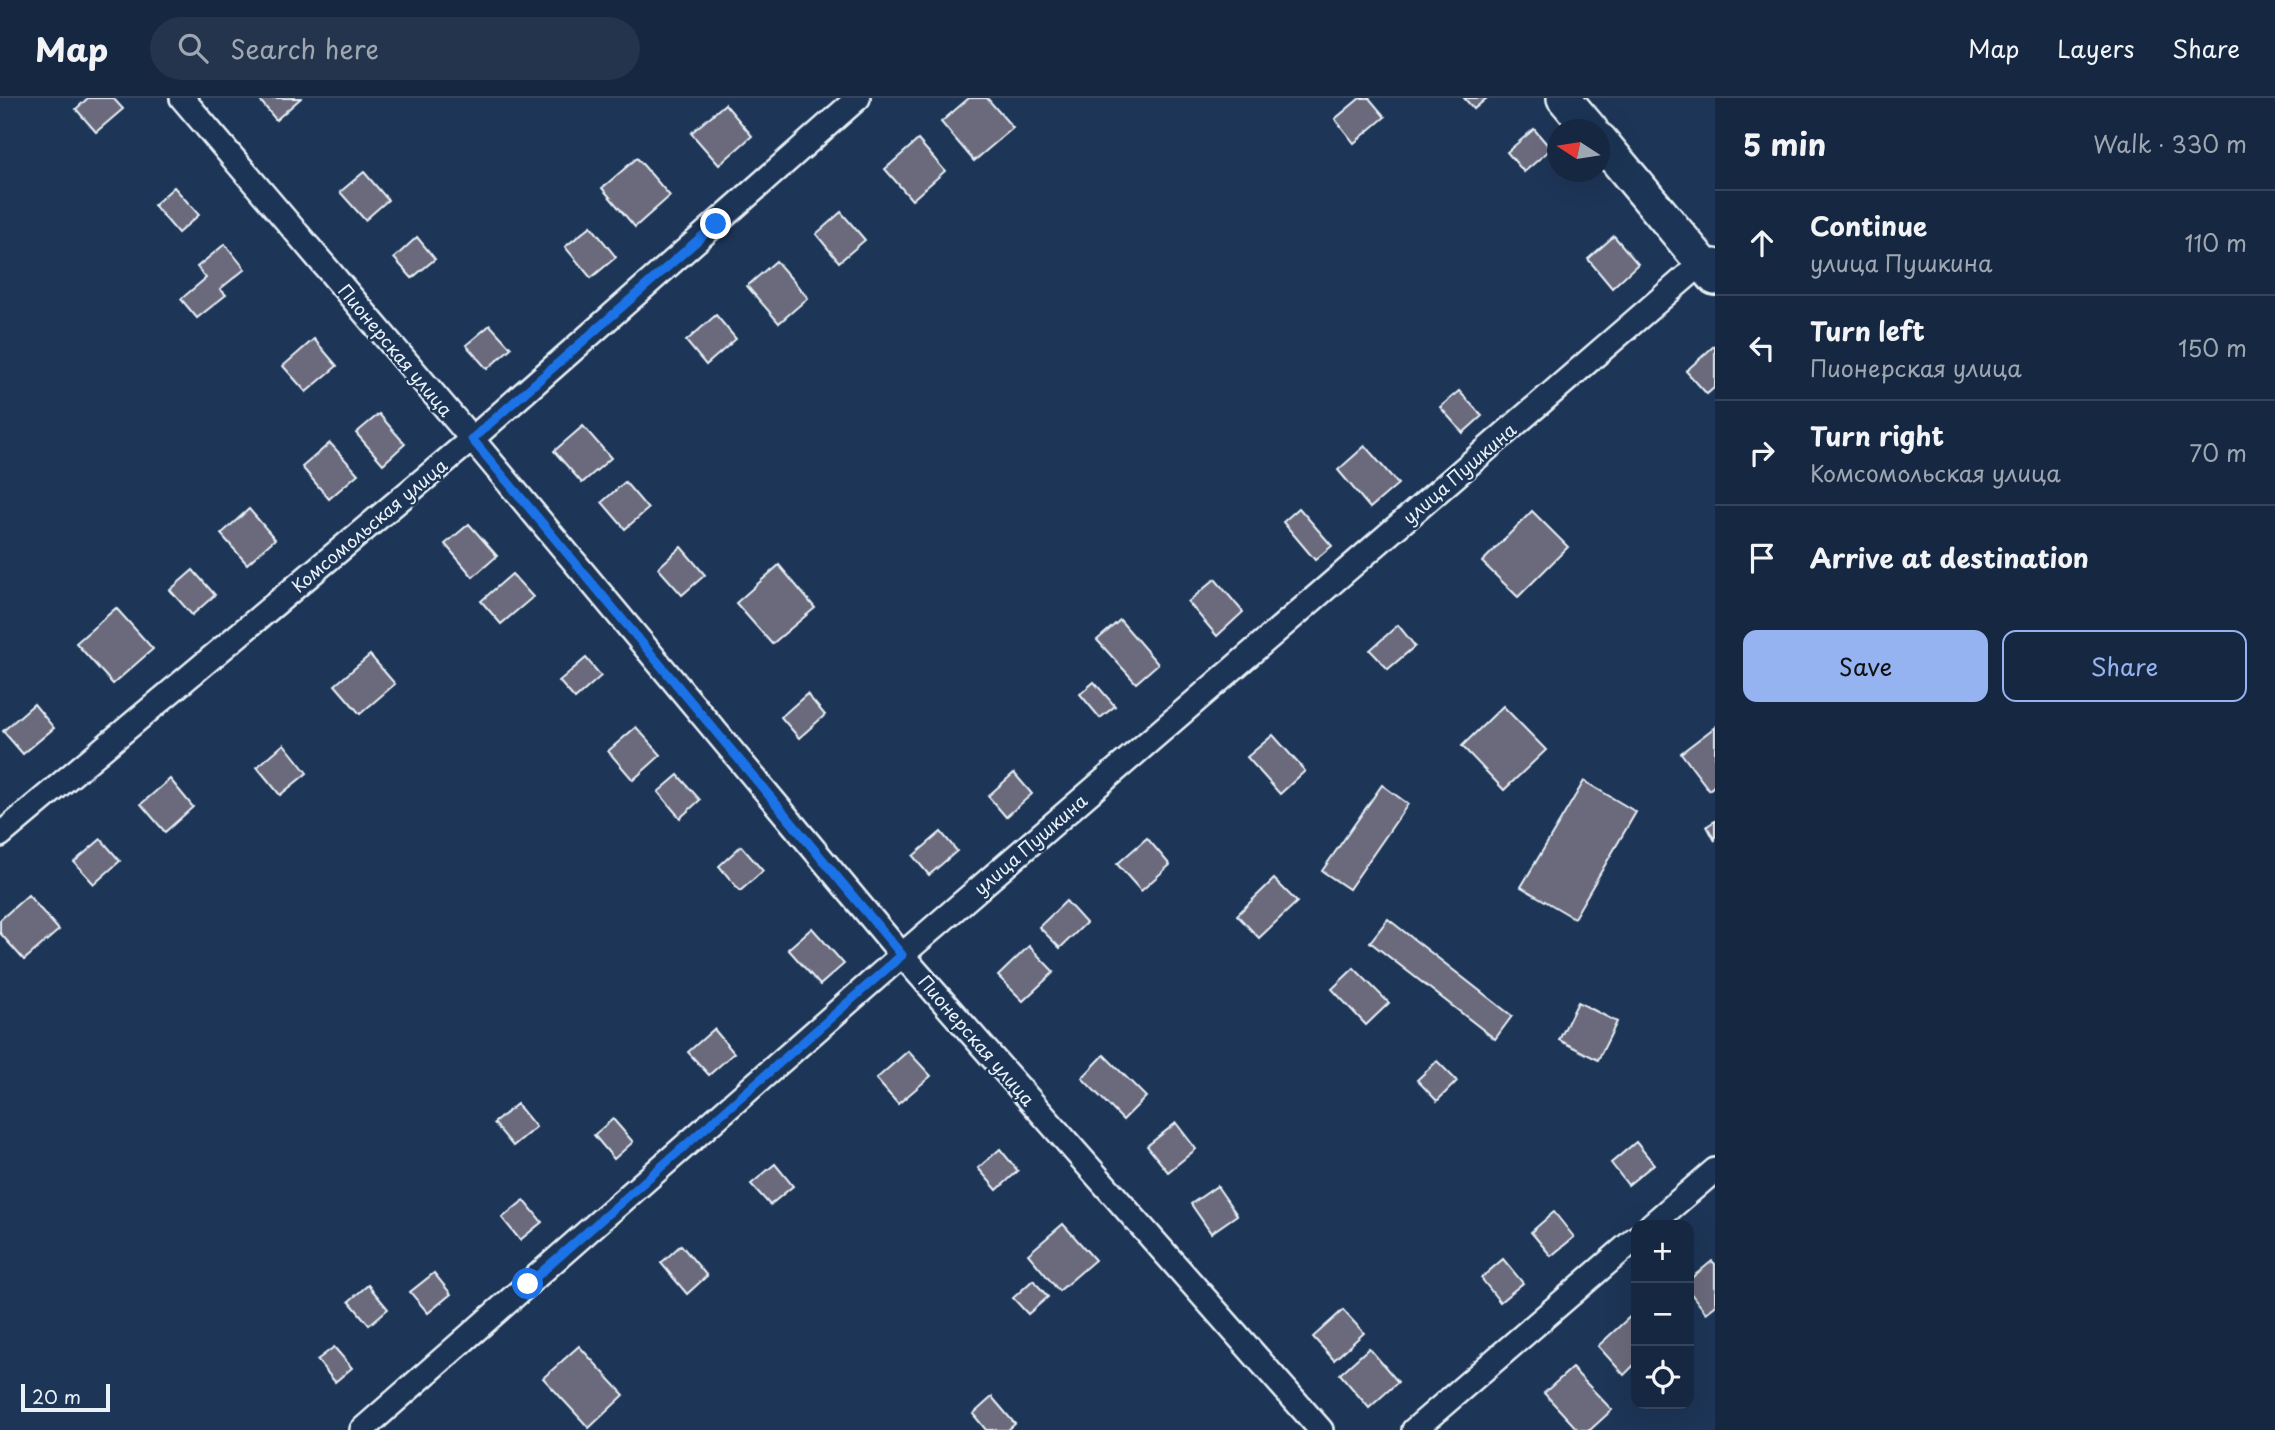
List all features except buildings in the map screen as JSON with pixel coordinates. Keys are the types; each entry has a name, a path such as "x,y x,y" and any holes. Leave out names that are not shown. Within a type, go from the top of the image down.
{"main road":[{"path":"1564,98 1582,119"},
{"path":"1610,151 1711,267"}],"street":[{"name":"Пионерская улица","path":"182,98 472,439 902,955 1321,1430"},
{"name":"Комсомольская улица","path":"0,835 472,439 858,98"},
{"name":"улица Пушкина","path":"362,1430 902,955 1711,267"},
{"path":"1657,1220 1715,1170"},
{"path":"1414,1430 1631,1242"}],"route":[{"path":"528,1284 902,955 472,439 716,224"}]}
